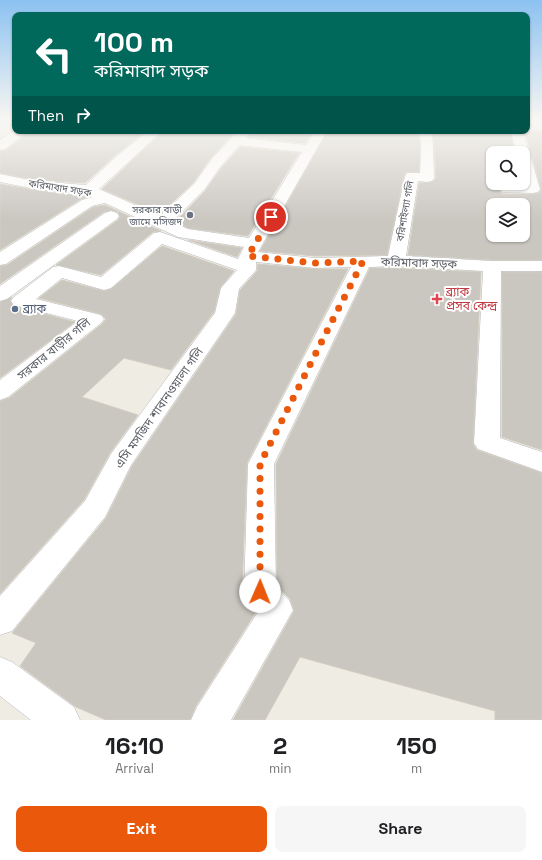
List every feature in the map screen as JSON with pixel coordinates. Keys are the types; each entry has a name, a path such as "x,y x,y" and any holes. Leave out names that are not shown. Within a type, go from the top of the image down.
{"street":[{"path":"4,255 88,197 128,154"},
{"path":"161,230 199,187 225,154"},
{"name":"এসি মসজিদ শাবানওয়ালা গলি","path":"0,620 95,509 120,461 225,313 230,288 247,270 250,256 307,154"},
{"name":"বরিশাইল্যা গলি","path":"396,261 412,176 427,178 428,154"},
{"name":"করিমাবাদ সড়ক","path":"0,178 88,197 107,198 161,230"},
{"path":"530,178 533,189 530,189"},
{"path":"0,186 88,197 111,216 161,230 212,256 250,256"},
{"path":"0,295 111,216"},
{"name":"সরকার বাড়ীর গলি","path":"0,392 94,319 21,301 59,272 104,284 161,230"},
{"name":"করিমাবাদ সড়ক","path":"250,256 315,263 396,261 492,266 542,266"},
{"path":"210,720 277,610 260,592 260,464 363,261"},
{"path":"492,266 487,444 542,462"},
{"path":"0,674 61,720"}],"building":[{"path":"0,154 118,154 85,183 35,180 0,173"},
{"path":"139,154 215,154 193,183 160,214 102,189"},
{"path":"234,154 299,154 248,236 188,228 175,222 205,191 222,167"},
{"path":"315,154 420,154 419,172 407,172 404,176 387,255 315,256 260,251"},
{"path":"434,154 486,154 486,190 499,190 502,194 539,193 541,189 531,154 542,154 542,260 492,260 408,255 419,183 432,182 436,178"},
{"path":"0,184 88,197 81,199 0,250"},
{"path":"105,205 161,231 153,232 101,275 56,265 120,217 118,212 111,210 104,212 0,284 0,266 7,265 93,207"},
{"path":"188,240 242,248 237,257"},
{"path":"162,246 234,271 220,288 214,312 171,370 124,358 82,397 138,415 110,453 84,500 0,594 0,401 9,398 102,324 106,319 101,314 39,298 62,280 104,291 111,289"},
{"path":"258,264 315,269 348,269 247,463 242,592 248,603 256,612 196,706 190,720 106,720 76,707 20,666 36,643 12,633 106,518 132,466 236,314 240,290 257,271"},
{"path":"370,268 481,272 473,444 477,450 542,473 542,720 495,720 495,711 300,657 265,720 233,720 294,611 290,599 277,586 276,464"},
{"path":"502,272 542,272 542,450 502,437"},
{"path":"12,297 10,301 14,306 75,322 0,378 0,302"}],"place":[{"name":"সরকার বাড়ী জামে মসিজদ","path":"190,215"},
{"name":"ব্র্যাক প্রসব কেন্দ্র","path":"437,299"},
{"name":"ব্র্যাক","path":"15,309"}],"route":[{"path":"260,592 260,464 363,261 315,263 248,256 271,217"}]}
